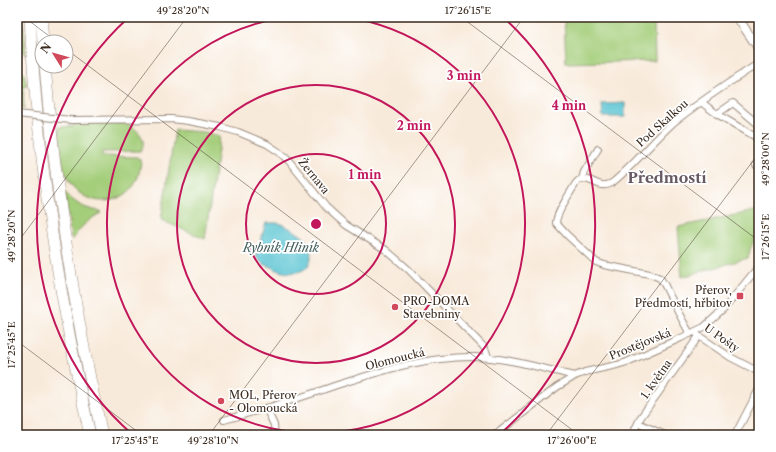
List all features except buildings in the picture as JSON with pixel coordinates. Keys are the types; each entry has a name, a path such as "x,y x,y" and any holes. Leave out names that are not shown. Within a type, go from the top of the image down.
{"highway":[{"path":"30,17 34,88 41,155 57,273 90,435"},
{"path":"41,17 42,34"},
{"path":"46,74 61,215 82,340 102,435"}],"main road":[{"path":"737,17 759,49"}],"street":[{"name":"Pod Skalkou","path":"582,179 586,178 600,185 612,183 668,128 701,102 757,64"},
{"path":"701,102 759,139"},
{"path":"718,114 733,103 759,125"},
{"name":"Žernava","path":"17,114 71,120 171,119 220,127 267,144 290,161 326,207 338,218 346,225 386,250 410,270 483,346 488,357"},
{"path":"598,149 584,172 582,179 576,183 558,214 556,220 557,225 596,262 650,274 660,278 678,312 695,334"},
{"name":"Prostějovská","path":"495,435 557,387 575,376 585,372 623,363 695,334 724,310 759,266"},
{"name":"U Pošty","path":"695,334 730,357 759,372"},
{"name":"1. května","path":"632,435 638,423 695,334"},
{"name":"Olomoucká","path":"224,420 410,363 449,357 488,357 517,362 575,376"},
{"path":"735,435 759,389"},
{"path":"266,408 274,424 275,435"},
{"path":"638,423 665,435"}],"green space":[{"path":"17,17 23,17 26,53 24,54 17,45"},
{"path":"564,17 654,17 655,61 566,63"},
{"path":"17,61 24,74 27,86 23,87 24,109 17,108"},
{"path":"124,123 137,130 142,138 143,147 140,151 102,152 102,156 139,158 141,162 135,184 128,192 119,198 109,201 98,201 88,198 79,192 67,178 63,164 59,127 74,126 75,124"},
{"path":"175,130 204,132 220,136 205,239 161,220"},
{"path":"65,193 82,206 101,211 101,213 82,227 73,239 71,239"},
{"path":"759,210 759,230 751,247 748,258 682,277 678,227"}],"water":[{"path":"625,103 625,117 603,117 602,104"},
{"name":"Rybník Hliník","path":"266,223 281,224 294,230 307,241 311,252 311,259 307,267 300,271 287,273 279,271 260,261 256,254"}],"place":[{"name":"Přerov, Předmostí, hřbitov","path":"740,296"},
{"name":"PRO-DOMA Stavebniny","path":"395,307"},
{"name":"MOL, Přerov - Olomoucká","path":"221,401"}],"district":[{"name":"Předmostí","path":"667,178"}]}
